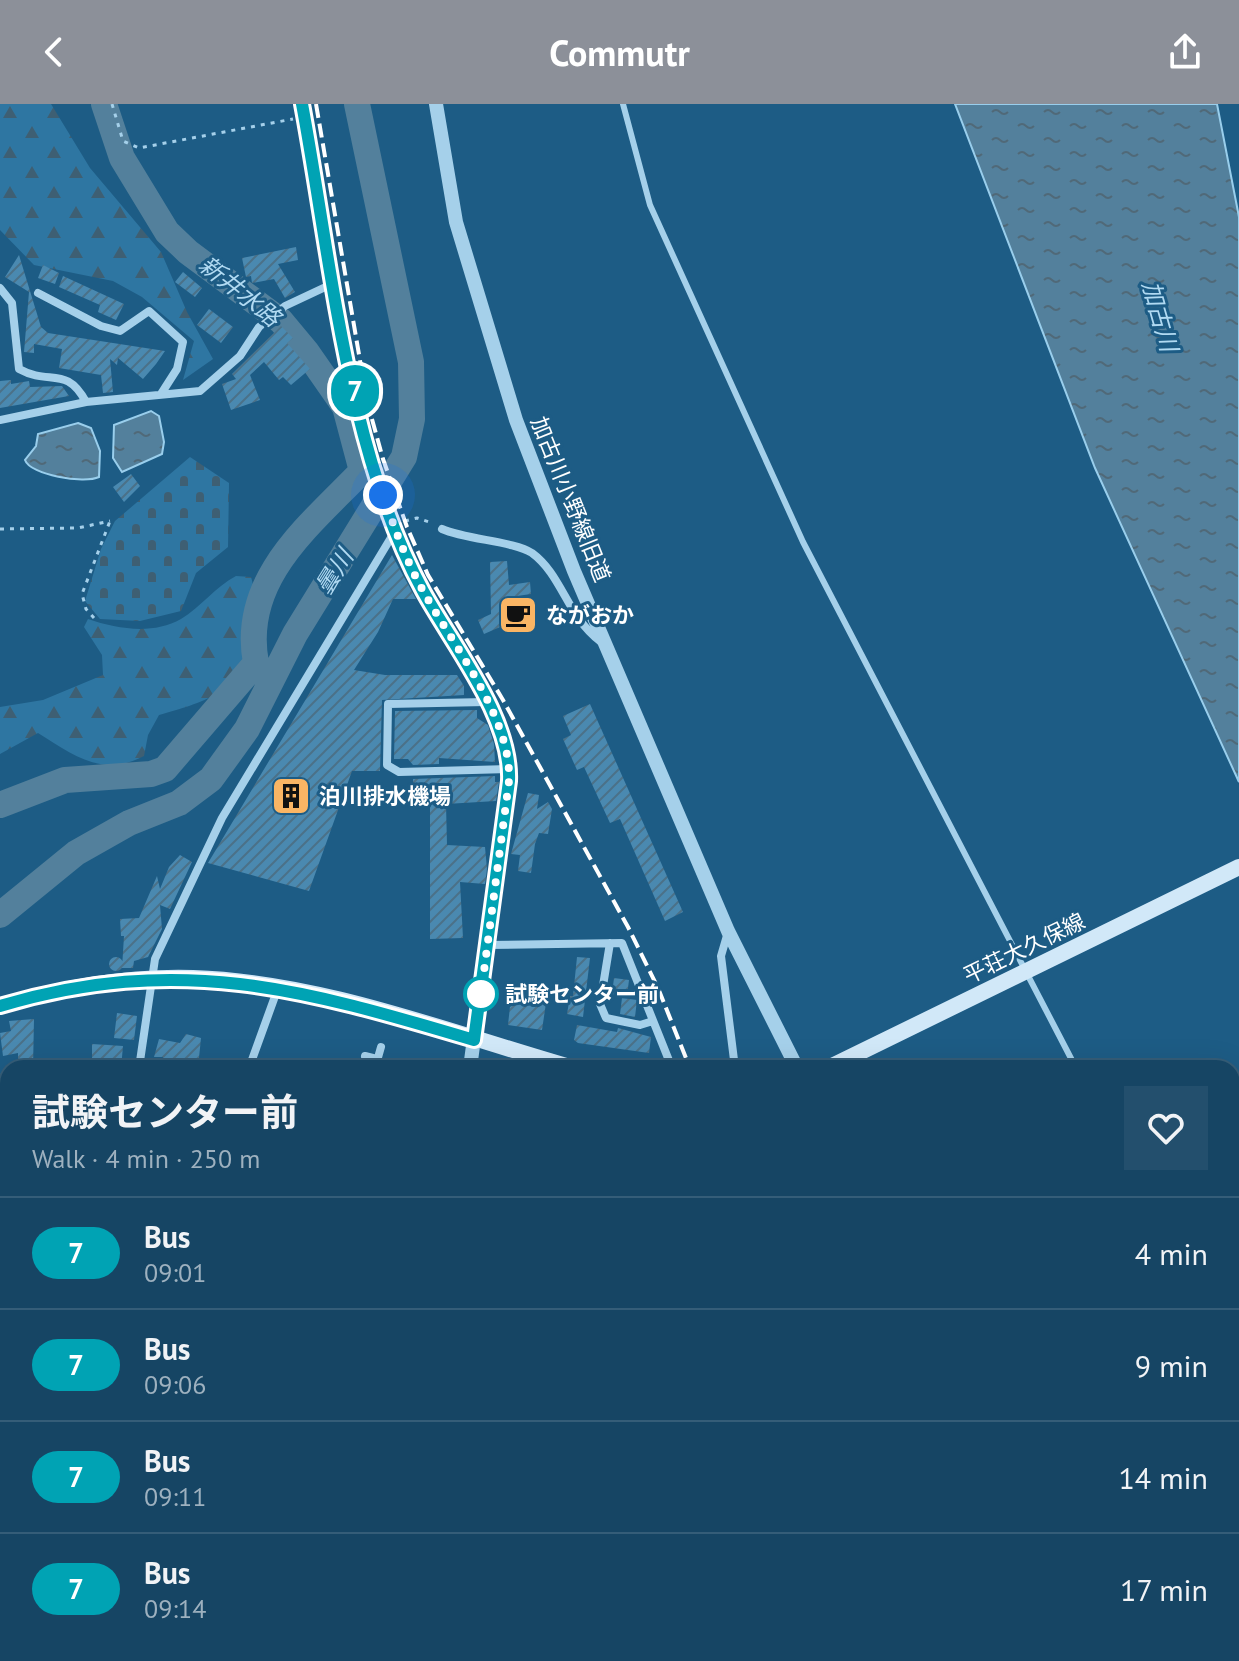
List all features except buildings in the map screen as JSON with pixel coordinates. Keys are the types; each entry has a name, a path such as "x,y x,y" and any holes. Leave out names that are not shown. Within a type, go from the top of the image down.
{"main road":[{"name":"平荘大久保線","path":"844,1060 1239,867"},
{"path":"0,1006 96,985 194,978 278,988 353,1004 545,1060"}],"street":[{"path":"302,104 353,386 374,467 412,570 502,732 509,769 472,1060"},
{"name":"加古川小野線旧道","path":"436,104 456,222 473,288 516,420 607,646 728,931 793,1060"},
{"path":"0,420 86,402 200,391 240,356 259,327 285,306 334,283"},
{"path":"0,288 12,303 19,369 30,375 67,380 77,385 86,402"},
{"path":"38,293 101,326 120,331 149,311 175,331 183,342 177,369 161,394"},
{"path":"140,1060 155,959 222,818 394,527"},
{"path":"442,529 530,552 551,574 582,627 607,646"},
{"path":"486,702 388,704 387,765 399,772 509,769"},
{"path":"728,931 721,956 734,1060"},
{"path":"610,943 600,1004 606,1018 640,1025 653,1021"},
{"path":"487,945 622,943 669,1060"},
{"path":"252,1060 278,988"},
{"path":"377,1060 381,1047"},
{"path":"365,1056 370,1060"}],"lane":[{"path":"623,104 650,205 803,542 1072,1060"}],"path":[{"path":"112,104 123,141 139,148 304,117"},
{"path":"394,527 417,518 442,529"},
{"path":"0,529 78,528 110,521 82,594 86,609 94,618"}],"green space":[{"path":"0,104 51,104 90,168 161,252 187,312 213,359 183,380 194,341 142,297 113,281 34,265 0,230"},
{"path":"190,457 229,483 228,547 196,573 181,611 140,621 100,619 85,601 101,549 115,521"},
{"path":"236,576 251,577 253,585 244,631 248,649 245,664 238,676 215,695 159,715 148,735 144,756 115,765 102,764 76,756 38,733 0,754 0,707 43,700 103,675 102,655 84,627 88,619 135,629 170,624 188,614"}],"water":[{"name":"加古川","path":"955,104 1217,104 1239,217 1239,782 1095,468"},
{"path":"151,411 159,416 164,442 162,454 122,472 113,458 114,425"},
{"path":"78,423 91,428 100,451 99,477 58,477 37,470 25,460 36,446 38,434"}],"waterway":[{"name":"新井水路","path":"0,805 65,780 151,774 165,769 256,663 254,633 258,605 283,556 362,471 345,407 306,351 281,321 188,252 167,232 122,158 104,104"},
{"name":"曇川","path":"0,915 76,853 129,823 179,803 211,779 247,729 295,634 404,457 412,419 411,362 357,104"}],"railway":[{"path":"316,104 367,401 407,527 428,575 503,700 628,927 658,988 687,1060"}],"bus line":[{"name":"7","path":"0,1006 96,985 194,978 295,991 353,1004 474,1040 509,781 508,754 495,717 412,570 395,531 374,467 353,386 302,104"}],"place":[{"name":"ながおか","path":"518,615"},
{"name":"泊川排水機場","path":"291,796"},
{"name":"試験センター前","path":"481,994"}],"route":[{"path":"383,495 412,570 495,717 508,754 509,781 481,994"}]}
